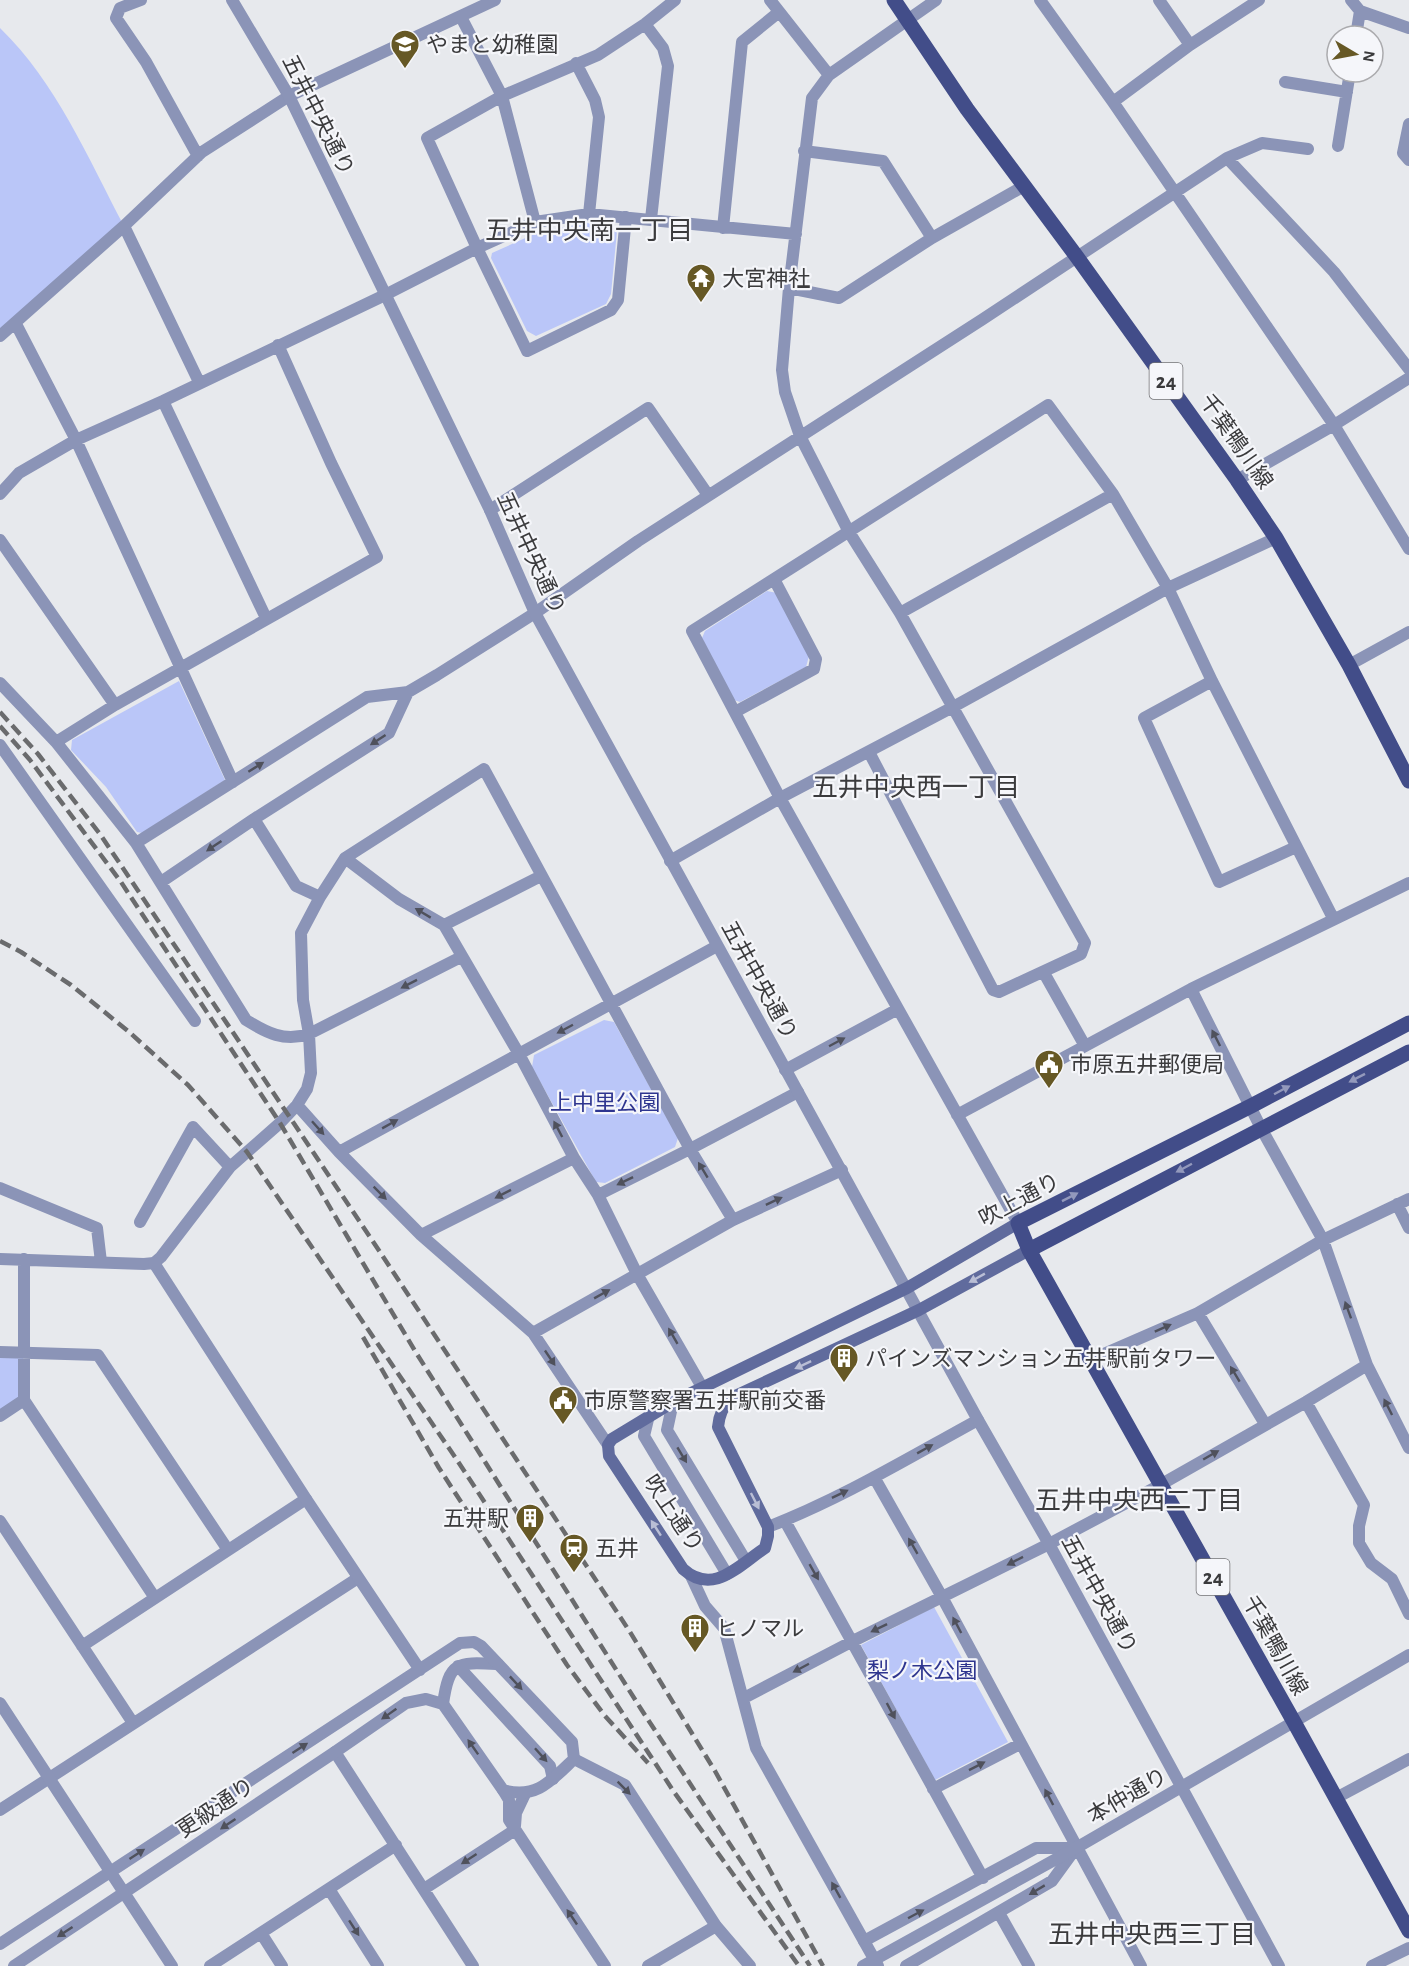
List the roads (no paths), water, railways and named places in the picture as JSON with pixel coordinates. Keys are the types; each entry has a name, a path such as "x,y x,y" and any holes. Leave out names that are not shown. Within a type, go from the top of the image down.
{"main road":[{"name":"千葉鴨川線","path":"894,0 967,109 1077,257 1276,538 1349,665 1409,781"},
{"name":"吹上通り","path":"768,1527 765,1548 727,1574 709,1581 691,1576 683,1569 609,1456 608,1445 619,1434 650,1414 907,1288 1018,1223 1251,1106 1409,1023"},
{"path":"768,1527 717,1426 726,1403 731,1398 919,1310 1029,1250 1409,1052"},
{"name":"千葉鴨川線","path":"1018,1223 1029,1250 1409,1931"}],"street":[{"path":"141,0 120,8 116,18 146,62 198,156"},
{"name":"五井中央通り","path":"232,0 289,96 489,510 535,613 1279,1966"},
{"path":"0,336 124,226 198,156 289,96 495,0"},
{"path":"626,217 618,300 611,310 527,351 477,248 428,138 502,96 598,55 645,24 675,0"},
{"path":"770,0 829,75"},
{"path":"869,752 993,990 999,992 1082,954 1085,943 900,613 849,531 800,436 785,392 782,370 789,288 812,98 829,75 936,0"},
{"path":"1040,0 1113,102 1334,425 1405,534 1409,549"},
{"path":"1159,0 1190,45"},
{"path":"1113,102 1190,45 1259,0"},
{"path":"1351,0 1365,13 1409,28"},
{"path":"1361,24 1368,0"},
{"path":"723,228 742,42 779,12"},
{"path":"461,17 502,96 535,222"},
{"path":"645,24 663,48 668,66 651,219"},
{"path":"576,63 595,100 598,117 589,214"},
{"path":"1285,82 1347,92"},
{"path":"1338,146 1348,84"},
{"path":"1409,124 1403,153 1409,160"},
{"path":"136,843 367,697 408,692 535,613 638,541 1227,158 1262,143 1308,148"},
{"path":"804,151 883,161 932,238"},
{"path":"1227,158 1334,272 1409,369"},
{"path":"789,288 839,298 932,238 1024,186"},
{"path":"0,494 19,473 76,440 535,222 589,214 796,234"},
{"path":"124,226 200,382"},
{"path":"16,324 76,440 233,782"},
{"path":"56,742 115,705 266,618 378,557 331,463 278,345"},
{"path":"1237,480 1334,425 1409,378"},
{"path":"163,400 266,618"},
{"path":"1018,1223 780,798 692,631 1048,405 1113,494 1168,588 1212,681 1333,918"},
{"path":"489,510 648,408 708,495"},
{"path":"900,613 1113,494"},
{"path":"670,861 780,798 953,707 1168,588 1276,538"},
{"path":"0,540 115,705"},
{"path":"735,712 814,669 816,659 774,579"},
{"path":"1349,665 1409,632"},
{"path":"1212,681 1144,718 1219,882 1296,847"},
{"path":"0,683 56,742 136,843 246,1020 268,1034 297,1038 309,1034 461,957"},
{"path":"161,882 254,819 389,733 408,692"},
{"path":"2,751 195,1021"},
{"path":"0,1259 154,1263 165,1253 230,1167 297,1105 310,1081 309,1034 303,1000 301,933 320,897 345,858 484,769 690,1149 733,1221"},
{"path":"254,819 296,886 320,897"},
{"path":"345,858 399,899 444,925 519,1054 574,1158 598,1195 637,1274 702,1387"},
{"path":"444,925 540,876"},
{"path":"957,1114 1191,988 1409,883"},
{"path":"339,1152 717,946"},
{"path":"1044,973 1084,1046"},
{"path":"1191,988 1261,1128 1323,1240 1367,1365 1409,1448"},
{"path":"785,1070 898,1009"},
{"path":"598,1195 798,1092"},
{"path":"297,1105 339,1152 421,1235 533,1333 608,1445"},
{"path":"140,1222 193,1127 230,1167"},
{"path":"421,1235 574,1158"},
{"path":"533,1333 733,1221 842,1170"},
{"path":"0,1188 97,1228 101,1262"},
{"path":"1090,1360 1197,1313 1323,1240 1403,1202 1409,1228"},
{"path":"24,1259 24,1400 155,1598"},
{"path":"154,1263 306,1499 420,1670"},
{"path":"1197,1313 1265,1424"},
{"path":"0,1352 98,1355 228,1550"},
{"path":"744,1698 1049,1544 1160,1485 1367,1365"},
{"path":"0,1416 24,1400"},
{"path":"673,1402 667,1430 746,1561"},
{"path":"1306,1402 1364,1505 1359,1526 1359,1543 1371,1563 1392,1579 1409,1614"},
{"path":"650,1414 644,1436 727,1574"},
{"path":"768,1527 785,1521 874,1477 978,1420"},
{"path":"874,1477 942,1597 1141,1966"},
{"path":"82,1646 306,1499"},
{"path":"0,1521 133,1724"},
{"path":"785,1521 983,1878"},
{"path":"691,1576 705,1606 724,1628 756,1748 878,1966"},
{"path":"0,1810 358,1578"},
{"name":"更級通り","path":"0,1944 460,1643 468,1641 481,1646 498,1664"},
{"name":"本仲通り","path":"863,1966 1182,1788 1409,1656"},
{"path":"574,1759 572,1742 498,1664 470,1663 458,1666 450,1674 443,1704 503,1790 509,1800 509,1820 605,1966"},
{"path":"458,1666 550,1766 553,1779"},
{"name":"更級通り","path":"14,1966 335,1752 406,1702 426,1699 443,1704"},
{"path":"0,1703 172,1966"},
{"path":"933,1789 1020,1744"},
{"path":"335,1752 473,1966"},
{"path":"503,1790 525,1794 553,1779 574,1759"},
{"path":"574,1759 624,1785 716,1926 750,1966"},
{"path":"1336,1798 1409,1759"},
{"path":"515,1830 516,1813 525,1794"},
{"path":"424,1889 515,1830"},
{"path":"210,1966 396,1845"},
{"path":"864,1941 1036,1848 1076,1848"},
{"path":"906,1966 1052,1881 1076,1848"},
{"path":"329,1890 378,1966"},
{"path":"999,1913 1029,1966"},
{"path":"648,1966 716,1926"},
{"path":"261,1933 282,1966"},
{"path":"1372,1966 1409,1948"}],"railway":[{"path":"0,712 38,754 100,834 380,1252 630,1632 715,1771 823,1966"},
{"path":"0,726 30,760 121,882 280,1123 415,1351 641,1709 810,1966"},
{"path":"0,941 71,985 128,1031 188,1085 247,1152 457,1460 674,1792 799,1966"},
{"path":"363,1337 439,1468 567,1665 605,1716 648,1763"}],"place":[{"name":"やまと幼稚園","path":"405,70"},
{"name":"大宮神社","path":"701,304"},
{"name":"市原五井郵便局","path":"1049,1090"},
{"name":"パインズマンション五井駅前タワー","path":"844,1384"},
{"name":"市原警察署五井駅前交番","path":"563,1426"},
{"name":"五井駅","path":"530,1544"},
{"name":"五井","path":"574,1574"},
{"name":"ヒノマル","path":"695,1654"}],"district":[{"name":"五井中央南一丁目","path":"589,230"},
{"name":"五井中央西一丁目","path":"916,787"},
{"name":"五井中央西二丁目","path":"1139,1500"},
{"name":"五井中央西三丁目","path":"1152,1934"}],"park label":[{"name":"上中里公園","path":"605,1102"},
{"name":"梨ノ木公園","path":"922,1670"}]}
